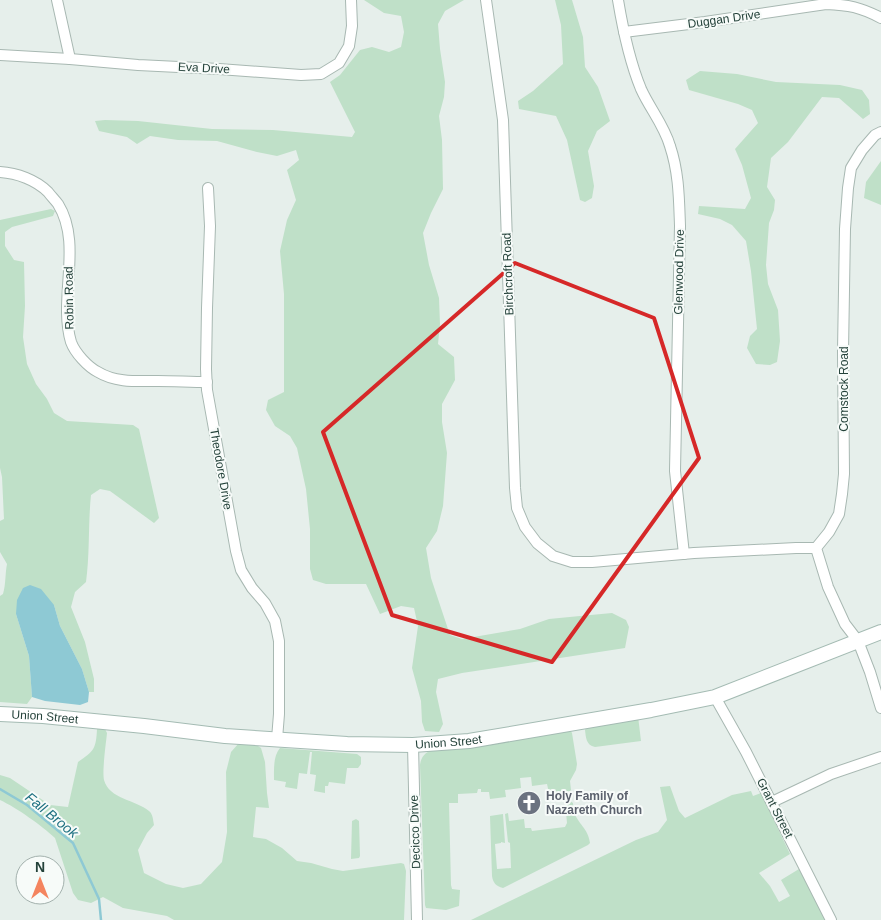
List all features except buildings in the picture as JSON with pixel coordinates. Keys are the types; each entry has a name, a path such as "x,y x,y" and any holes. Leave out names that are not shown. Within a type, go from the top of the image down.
{"street":[{"path":"57,0 70,59"},
{"name":"Eva Drive","path":"0,55 301,75 321,74 339,63 349,46 352,26 351,0"},
{"name":"Birchcroft Road","path":"486,0 502,120 517,508 525,527 537,543 553,556 572,562 684,554"},
{"name":"Glenwood Drive","path":"618,0 634,72 642,91 663,126 670,145 679,185 680,226 675,471 684,554"},
{"name":"Duggan Drive","path":"624,32 826,4 846,5 866,10 881,18"},
{"name":"Comstock Road","path":"816,548 838,514 843,487 845,228 851,168 862,150 875,135 881,132"},
{"name":"Robin Road","path":"0,172 7,172 26,178 44,188 58,203 66,222 69,241 68,323 72,343 83,360 99,373 118,380 138,382 207,382"},
{"name":"Theodore Drive","path":"208,188 210,226 207,288 207,382 238,557 242,570 252,588 265,603 275,621 279,641 277,739"},
{"path":"684,554 816,548 831,595 845,624 858,641 881,708"},
{"name":"Union Street","path":"0,714 43,716 225,736 347,744 413,745 469,741 651,710 715,696 881,632"},
{"name":"Grant Street","path":"715,696 746,752 832,920"},
{"name":"Decicco Drive","path":"413,745 417,920"},
{"path":"772,802 830,774 881,757"}],"highlighted area":[{"path":"515,263 654,318 699,458 552,662 392,615 323,432"}],"green space":[{"path":"364,0 464,0 445,11 438,24 445,82 444,97 439,116 442,140 443,189 423,233 429,265 439,298 440,324 438,344 454,357 455,380 442,404 442,422 447,453 443,506 437,531 426,548 431,578 450,635 462,639 520,629 549,619 612,613 626,620 629,627 625,648 462,673 438,679 436,692 443,724 439,732 425,731 422,722 421,701 412,668 418,626 414,608 401,606 380,614 366,584 326,584 313,580 310,569 310,529 306,489 297,448 290,436 275,426 266,410 268,400 284,392 284,294 280,251 287,220 296,200 287,170 299,160 296,150 277,156 217,141 178,140 150,136 137,144 127,137 99,131 95,121 138,121 212,129 273,130 352,137 355,132 330,82 340,75 360,50 372,47 389,52 401,47 404,32 401,16 384,13"},
{"path":"555,0 572,0 583,37 585,67 598,87 610,121 597,131 588,151 594,186 592,198 585,202 580,200 567,140 556,116 519,109 518,101 533,91 563,64 561,25"},
{"path":"700,71 737,74 776,82 840,85 862,90 869,100 870,114 863,119 839,98 822,97 788,142 771,158 767,187 775,200 774,210 769,223 766,265 768,284 778,310 780,341 777,362 770,365 756,364 747,348 750,336 757,329 746,241 732,225 720,219 698,214 699,206 745,209 751,198 742,165 735,149 758,123 752,110 689,90 686,80"},
{"path":"881,161 881,205 864,198 866,182"},
{"path":"51,209 55,211 53,216 12,227 5,232 5,246 14,260 24,262 25,306 23,337 27,364 36,384 54,413 67,421 133,425 139,429 159,518 154,523 110,491 100,489 91,495 86,582 75,592 71,607 85,642 94,679 94,692 89,692 82,669 60,626 54,605 16,614 29,656 32,697 27,704 0,702 0,596 4,590 7,564 0,552 0,521 4,519 0,468 0,220"},
{"path":"638,716 641,741 595,747 587,741 585,730 587,726"},
{"path":"104,727 107,733 104,780 107,786 117,795 144,807 153,817 154,825 147,833 138,850 144,873 166,884 183,888 201,884 222,862 227,832 226,772 231,752 239,743 255,744 261,748 265,762 269,808 256,807 253,837 266,839 282,848 297,861 343,871 404,864 406,871 404,920 174,920 167,916 123,908 103,897 91,903 78,900 73,893 65,869 65,855 61,855 55,838 29,817 0,800 0,775 10,778 50,805 68,807 78,762 93,749 97,729"},
{"path":"570,730 577,764 570,781 571,790 567,794 556,795 555,792 549,793 547,784 532,786 531,777 520,778 521,788 505,790 506,797 490,799 489,792 481,792 481,789 478,789 477,793 458,794 458,803 449,803 451,885 452,889 460,890 459,906 446,910 426,908 420,765 424,755 433,750"},
{"path":"280,748 357,754 361,757 361,764 358,768 347,768 345,784 329,782 328,786 325,786 325,793 314,791 316,775 310,774 312,752 310,752 307,774 299,773 297,789 285,787 286,782 274,780 275,759"},
{"path":"670,786 679,811 685,818 732,795 751,791 753,796 761,793 790,854 759,873 770,886 779,902 790,896 781,880 799,869 827,920 471,920 636,840 658,832 667,820 660,787"},
{"path":"565,801 573,803 574,812 590,843 503,888 497,885 492,876 490,816 503,814 505,843 495,844 497,869 511,868 510,843 508,842 505,814 508,813 509,821 524,819 525,828 531,828 532,831 565,827 567,823"},
{"path":"356,819 359,821 360,856 359,858 351,859 352,821"}],"water":[{"path":"30,585 41,589 54,605 60,626 82,669 89,692 88,702 80,705 45,701 32,697 29,656 16,614 17,600 23,588"}],"waterway":[{"name":"Fall Brook","path":"0,789 27,805 73,843 99,899 101,920"}],"place":[{"name":"Holy Family of Nazareth Church","path":"529,803"}]}
